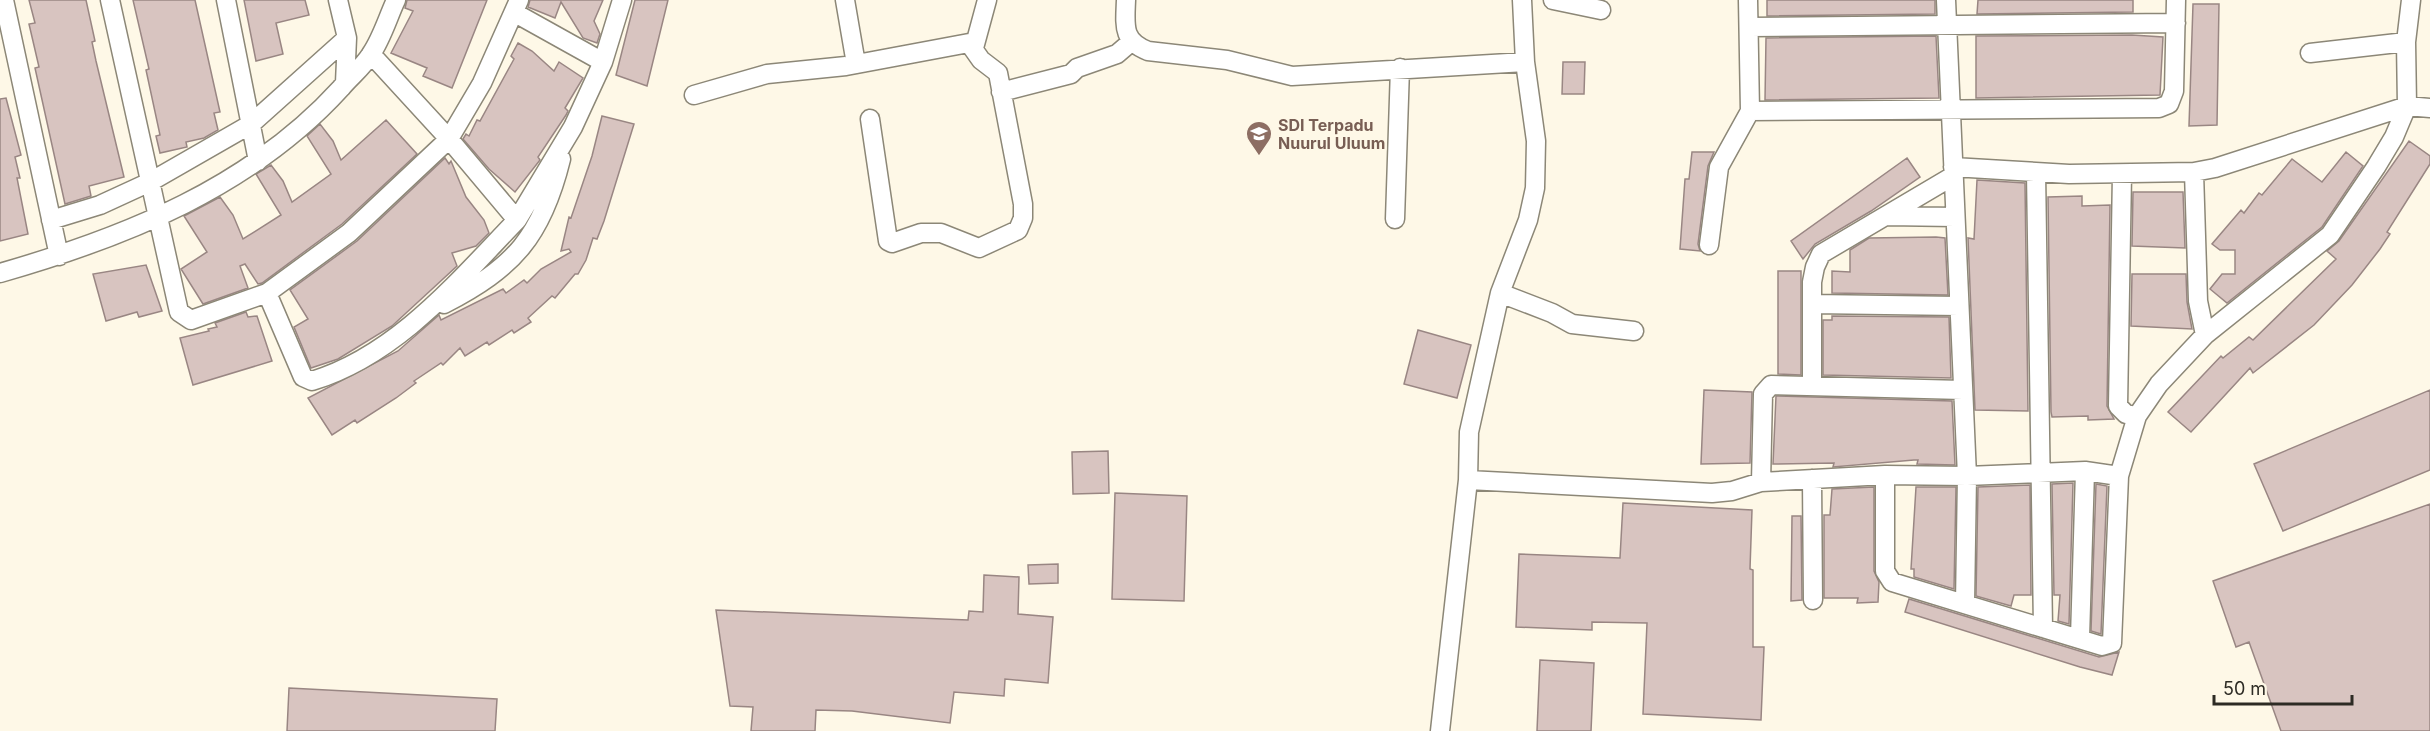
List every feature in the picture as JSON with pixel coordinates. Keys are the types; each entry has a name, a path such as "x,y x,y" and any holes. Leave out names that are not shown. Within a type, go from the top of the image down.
{"street":[{"path":"4,0 58,256"},
{"path":"110,0 179,312 183,318 191,320 267,293 349,233 449,139 482,83 517,6 603,62"},
{"path":"226,0 258,161"},
{"path":"338,0 347,38 345,84"},
{"path":"0,273 58,256 157,219 258,161 313,118 371,54 396,0"},
{"path":"427,313 516,220 564,146 603,62 622,0"},
{"path":"845,0 856,64"},
{"path":"974,48 987,0"},
{"path":"1126,0 1125,20 1131,42 1148,51 1227,60 1292,76 1525,62"},
{"path":"1440,731 1468,480 1469,432 1500,293 1528,220 1535,188 1536,141 1525,62 1522,0"},
{"path":"1553,0 1601,10"},
{"path":"1709,245 1719,167 1750,111 1748,0"},
{"path":"1946,0 1967,476 1965,604"},
{"path":"1750,111 2159,108 2169,104 2174,91 2176,0"},
{"path":"1885,475 1885,571 1893,582 2102,646 2112,643 2119,476 2137,416 2159,384 2205,335 2330,235 2376,167 2394,137 2407,106 2406,42 2411,0"},
{"path":"1750,27 2176,23"},
{"path":"51,220 100,205 150,182 251,124 347,38"},
{"path":"1001,92 1071,74 1077,68 1117,54 1131,42"},
{"path":"2310,53 2406,42"},
{"path":"694,95 767,74 856,64 966,43 974,48 981,60 994,68 998,74 1023,204 1023,218 1018,230 979,248 940,233 921,233 898,241 888,241 870,119"},
{"path":"371,54 449,139 516,220"},
{"path":"1395,219 1400,68"},
{"path":"1812,386 1812,304 1815,267 1821,254 1887,216 1953,171 2122,174 2194,172 2215,168 2407,106 2430,108"},
{"path":"267,293 303,377 308,380 336,374 427,313 499,270 520,252 552,197 564,146"},
{"path":"2036,172 2043,628"},
{"path":"2194,172 2198,301 2205,335"},
{"path":"2122,174 2118,406 2126,414 2137,416"},
{"path":"1887,216 1955,217"},
{"path":"1500,293 1552,313 1572,324 1634,331"},
{"path":"1812,304 1959,306"},
{"path":"1761,482 1763,394 1771,385 1963,390"},
{"path":"1468,480 1712,493 1732,491 1761,482 1885,475 1967,476 2085,471 2119,476"},
{"path":"2080,638 2085,471"},
{"path":"1812,480 1813,600"}],"building":[{"path":"29,0 86,0 95,41 92,42 96,61 124,177 89,186 91,196 65,204 35,68 39,67 29,24 35,23"},
{"path":"133,0 195,0 220,112 214,113 218,130 204,138 186,142 187,147 160,153 156,136 160,135 146,70 149,69"},
{"path":"244,0 305,0 309,15 276,23 283,54 256,61"},
{"path":"407,0 487,0 452,88 423,76 427,68 391,53 413,11 405,8"},
{"path":"530,0 603,0 594,21 600,34 597,43 583,38 561,2 555,18 528,7"},
{"path":"635,0 668,0 647,86 616,75"},
{"path":"1767,0 1935,0 1935,14 1767,16"},
{"path":"1978,0 2133,0 2133,12 1977,14"},
{"path":"2193,4 2219,4 2217,125 2189,126"},
{"path":"2132,35 2163,37 2160,95 1976,98 1976,36"},
{"path":"1936,36 1939,98 1765,100 1766,38"},
{"path":"518,43 532,51 554,71 559,62 583,78 565,108 568,111 566,115 538,157 540,160 515,192 489,169 463,139 466,134 469,136 477,120 480,121 514,59 511,56"},
{"path":"1563,62 1585,62 1584,94 1562,94"},
{"path":"6,98 21,155 15,157 28,234 0,241 0,99"},
{"path":"602,116 634,124 604,221 597,239 593,238 586,260 578,274 575,274 555,298 552,296 528,318 531,322 514,333 512,330 489,345 487,342 465,356 460,348 443,365 441,363 414,381 416,383 396,398 357,423 355,420 332,435 308,398 398,351 439,315 441,320 503,289 506,293 524,280 527,283 541,269 571,252 569,249 561,251 569,217 571,218 592,156"},
{"path":"386,120 417,154 342,224 262,283 258,284 245,264 240,266 248,288 203,304 181,269 207,252 184,216 220,197 233,215 243,239 281,215 256,174 271,165 283,181 292,202 331,174 307,136 320,124 333,141 341,160"},
{"path":"2409,141 2430,156 2430,164 2387,232 2390,234 2380,249 2352,285 2314,325 2253,373 2250,368 2191,432 2168,412 2221,356 2223,358 2249,337 2253,340 2336,259 2327,251 2339,241"},
{"path":"1692,152 1714,152 1708,166 1698,244 1700,251 1680,249 1685,179 1689,179"},
{"path":"2346,152 2363,166 2322,227 2227,303 2210,289 2222,274 2235,274 2235,250 2220,250 2212,244 2241,210 2244,213 2259,193 2262,195 2292,159 2322,182"},
{"path":"445,158 449,164 451,161 466,197 484,220 489,233 476,246 452,253 457,266 392,326 338,359 311,368 294,327 308,319 290,290 357,241"},
{"path":"1907,158 1920,177 1871,211 1815,244 1803,259 1791,241"},
{"path":"1977,180 2025,183 2028,411 1975,410 1968,238 1974,239"},
{"path":"2133,192 2183,192 2185,248 2132,246"},
{"path":"2082,196 2082,206 2110,205 2107,406 2114,419 2088,420 2088,416 2052,417 2051,412 2048,197"},
{"path":"1869,238 1945,238 1948,295 1832,293 1832,271 1850,272 1850,250"},
{"path":"146,265 162,311 139,317 137,312 106,321 93,274"},
{"path":"1778,271 1801,271 1801,375 1778,374"},
{"path":"2132,274 2186,274 2187,302 2192,329 2131,326"},
{"path":"246,312 248,317 257,316 272,361 193,385 180,338 209,331 208,329 217,327 215,323"},
{"path":"1832,316 1949,317 1951,378 1823,375 1823,320 1832,320"},
{"path":"1418,330 1471,345 1457,398 1404,384"},
{"path":"1704,390 1752,392 1750,463 1701,464"},
{"path":"2430,390 2430,470 2283,531 2254,464"},
{"path":"1776,396 1952,401 1955,465 1917,464 1918,460 1833,467 1834,463 1773,464"},
{"path":"1108,451 1109,493 1073,494 1072,452"},
{"path":"2073,483 2069,624 2058,621 2060,595 2054,595 2052,484"},
{"path":"2096,484 2107,486 2101,634 2091,631"},
{"path":"2030,485 2031,595 2014,595 2011,606 1976,596 1978,487"},
{"path":"1874,487 1874,571 1879,582 1878,602 1857,603 1858,598 1824,598 1824,515 1830,515 1832,489"},
{"path":"1916,487 1956,487 1954,589 1914,577 1914,569 1911,569"},
{"path":"1115,493 1187,496 1184,601 1112,599"},
{"path":"1623,503 1752,510 1750,569 1753,570 1753,647 1764,647 1761,720 1643,714 1647,623 1592,622 1592,630 1516,627 1519,554 1620,558"},
{"path":"2430,504 2430,731 2281,731 2249,642 2236,647 2213,581"},
{"path":"1792,516 1801,516 1802,600 1791,601"},
{"path":"1058,564 1058,583 1029,584 1028,565"},
{"path":"984,575 1019,577 1018,614 1053,617 1048,683 1005,679 1004,696 954,692 950,723 852,711 816,710 815,731 751,731 753,707 730,706 716,610 968,620 969,611 983,612"},
{"path":"1909,599 2099,657 2119,652 2112,675 1905,612"},
{"path":"1540,660 1594,663 1591,731 1537,731"},
{"path":"289,688 497,699 495,731 287,731"}],"place":[{"name":"SDI Terpadu Nuurul Uluum","path":"1259,157"}]}
